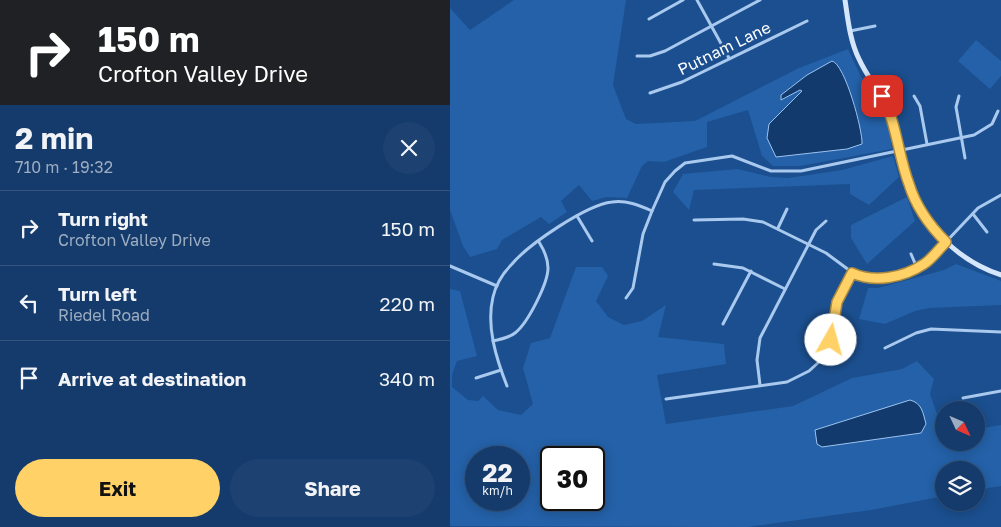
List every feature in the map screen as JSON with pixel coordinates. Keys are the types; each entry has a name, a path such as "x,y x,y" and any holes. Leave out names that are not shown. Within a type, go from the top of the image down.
{"street":[{"path":"649,19 683,0"},
{"path":"697,0 729,58"},
{"path":"637,56 650,56 665,51 760,0"},
{"path":"845,0 850,31 859,60 891,114 908,183 916,201 930,225 946,242 973,262 1001,274"},
{"name":"Putnam Lane","path":"650,93 682,82 807,21"},
{"path":"850,31 875,26"},
{"path":"914,96 920,106 927,144"},
{"path":"959,96 956,108 963,138 965,158"},
{"path":"626,298 633,288 644,234 652,211 670,176 680,167 691,162 736,157 765,169 784,172 830,166 927,144 963,138 985,130 994,121 998,111"},
{"path":"694,220 750,220 778,228 831,256 852,273 864,278 878,279 917,268 926,263 973,214 1001,195"},
{"path":"507,386 500,370 490,314 497,286 514,261 594,206 615,202 635,204 652,211"},
{"path":"778,228 787,209"},
{"path":"973,214 987,232"},
{"path":"577,216 592,241"},
{"path":"760,385 757,360 758,345 762,332 819,226 826,221"},
{"path":"494,341 508,338 521,328 545,282 548,270 547,260 539,242"},
{"path":"911,254 917,268"},
{"path":"714,264 731,265 750,271 785,289"},
{"path":"450,266 497,286"},
{"path":"723,324 750,271"},
{"path":"666,399 787,382 803,376 820,361 831,340 839,296 852,273"},
{"path":"885,348 916,332 931,329 1001,332"},
{"path":"476,378 500,370"},
{"path":"963,398 1001,391"}],"shaded area":[{"path":"514,0 626,0 613,85 626,119 636,124 695,121 799,68 848,49 861,77 879,100 887,115 892,149 800,166 773,166 762,156 748,110 707,122 707,147 664,162 648,161 642,166 627,198 607,197 592,201 579,185 561,201 567,212 549,224 541,217 502,240 497,249 470,257 463,246 450,210 450,8 470,30"},
{"path":"976,40 1001,61 1001,76 990,89 958,61"},
{"path":"832,61 842,73 847,85 856,113 862,144 847,149 776,157 767,138 769,124 802,91 800,90 781,100 781,95 807,75"},
{"path":"893,156 899,177 869,205 850,194 850,184 694,190 689,210 673,192 683,174 737,169 771,177 788,178 842,170"},
{"path":"907,197 915,221 867,264 851,238 851,225"},
{"path":"956,264 1001,281 1001,305 929,308 915,311 885,324 859,319 868,288 878,288 944,270"},
{"path":"576,267 602,267 608,276 596,301 608,317 624,325 642,321 666,305 658,337 724,344 726,364 657,375 666,424 793,406 852,378 902,369 917,361 934,379 930,394 935,408 935,451 985,451 985,428 1001,425 1001,486 985,489 985,461 935,461 935,498 871,510 747,527 450,526 450,289 460,291 477,356 457,361 452,375 452,387 468,400 478,401 483,396 498,410 521,415 533,404 523,368 531,343 550,338"},
{"path":"910,400 917,403 923,412 926,424 921,433 822,447 817,444 815,430"}],"route":[{"path":"831,340 837,302 852,273 864,278 878,279 912,270 926,263 946,242 930,225 913,196 904,170 894,123 882,96"}]}
